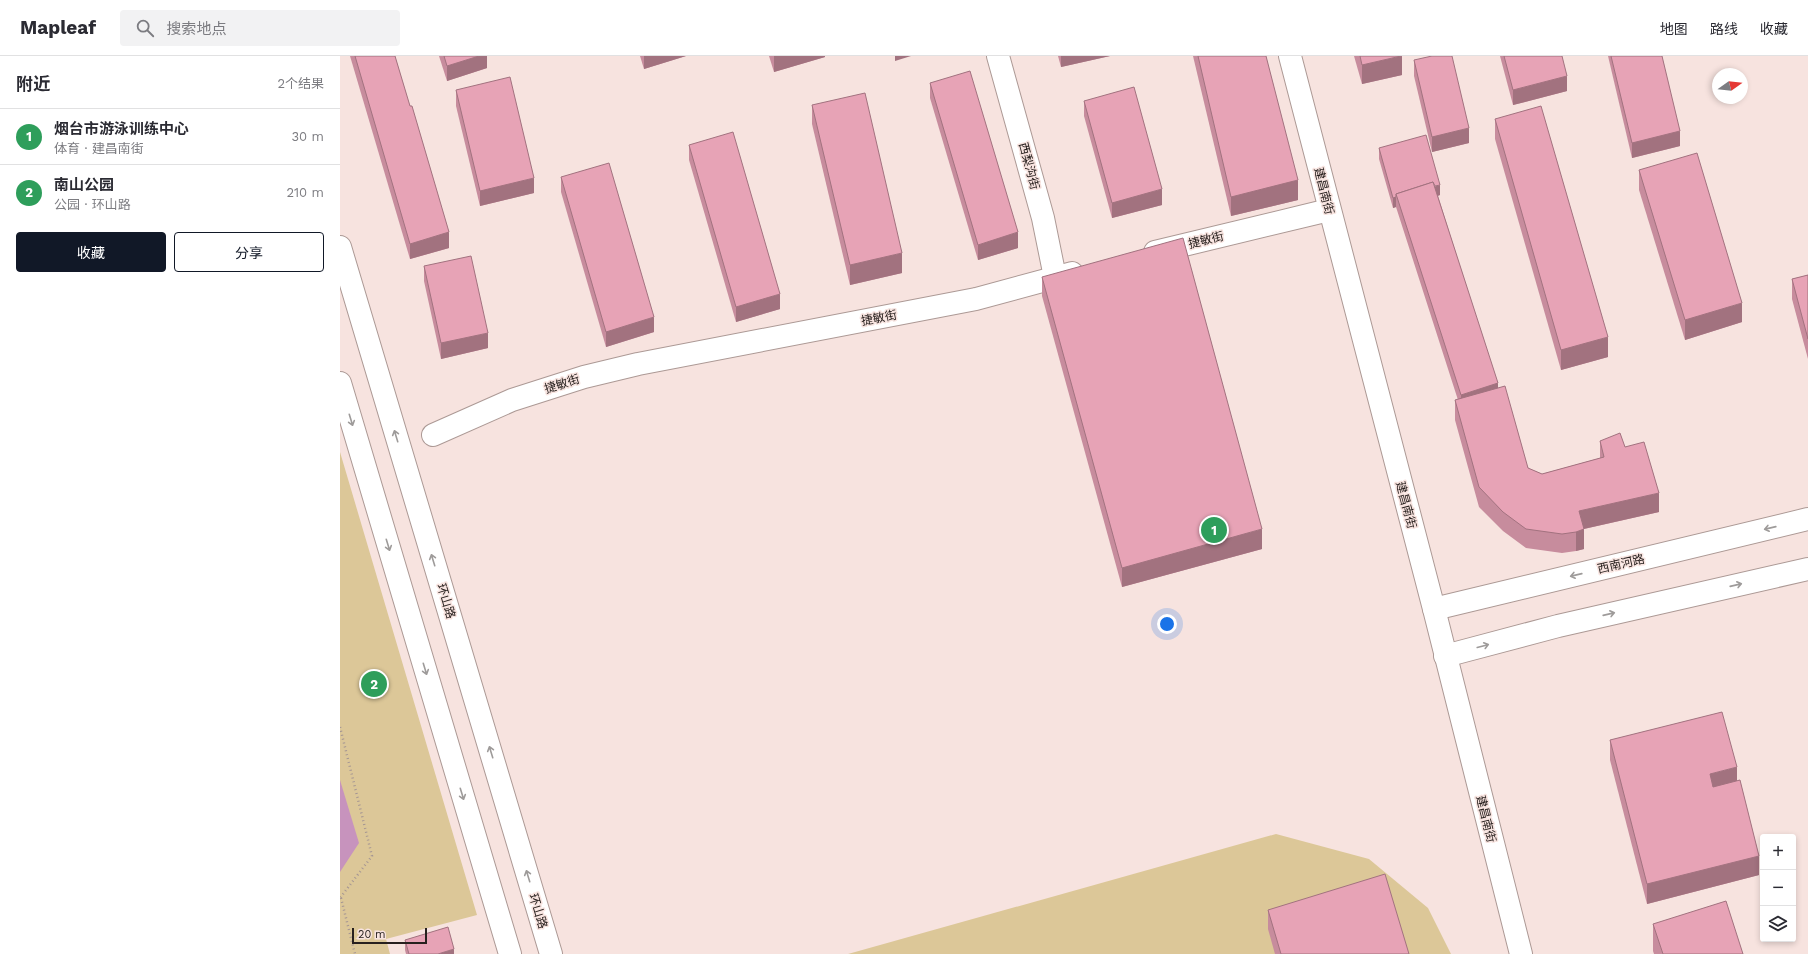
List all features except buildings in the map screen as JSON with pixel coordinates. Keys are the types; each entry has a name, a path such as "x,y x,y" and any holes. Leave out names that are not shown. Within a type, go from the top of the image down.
{"main road":[{"name":"西梨沟街","path":"998,56 1043,218 1055,277"},
{"name":"建昌南街","path":"1290,56 1434,609 1521,954"},
{"name":"捷敏街","path":"1139,256 1329,210"},
{"name":"环山路","path":"340,247 551,954"},
{"name":"捷敏街","path":"433,435 512,400 584,377 645,363 976,299 1093,268"},
{"path":"340,383 510,954"},
{"name":"西南河路","path":"1434,609 1808,519"},
{"path":"1445,656 1558,626 1808,569"}],"path":[{"path":"340,727 372,856 340,898 355,954"}],"shaded area":[{"path":"340,452 477,915 386,939 390,954 340,954"},
{"path":"340,780 359,843 340,872"},
{"path":"1276,834 1369,859 1428,908 1451,954 848,954"}],"place":[{"name":"烟台市游泳训练中心","path":"1214,530"},
{"name":"南山公园","path":"374,684"}]}
